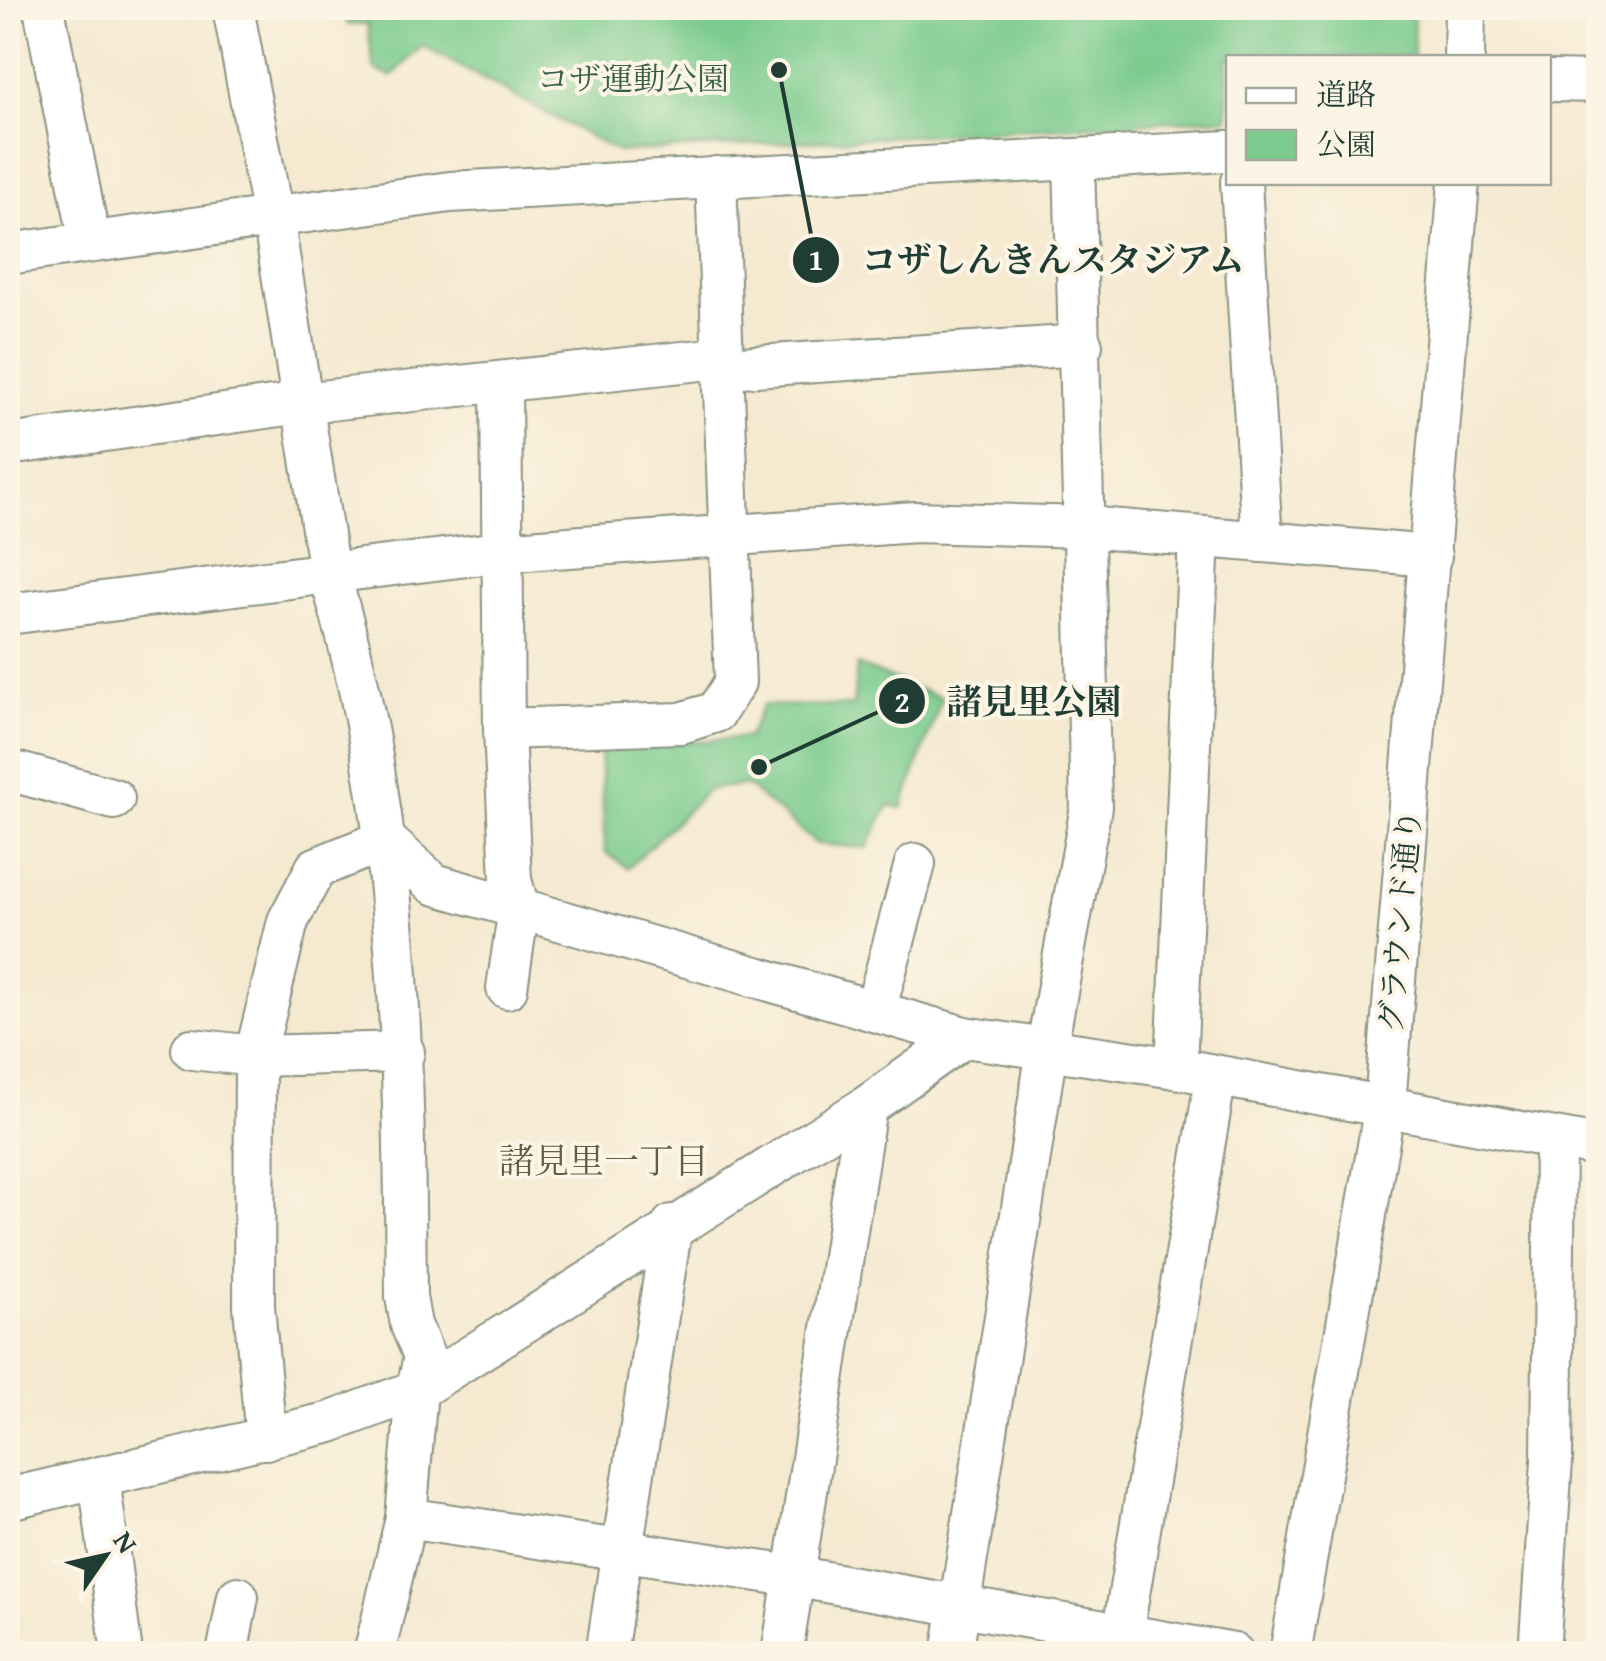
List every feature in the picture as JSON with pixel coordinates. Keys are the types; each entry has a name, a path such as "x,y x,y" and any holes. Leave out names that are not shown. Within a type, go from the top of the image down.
{"street":[{"path":"44,8 90,242"},
{"path":"233,8 273,217 329,573 346,626 385,840 404,1052 406,1297 411,1325 424,1356 416,1390 406,1518 374,1654"},
{"path":"1464,55 1465,8"},
{"path":"1551,81 1598,82"},
{"path":"8,254 450,192 1226,151"},
{"path":"952,1654 1048,1046 1091,807 1082,345 1074,159"},
{"path":"504,728 681,723 716,712 735,682 733,538 716,177"},
{"path":"1241,185 1262,542"},
{"name":"グラウンド通り","path":"1290,1654 1385,1106 1459,185"},
{"path":"8,445 301,403 501,385 710,359 740,367 1082,345"},
{"path":"501,385 504,728 511,880 519,908 507,988"},
{"path":"8,614 500,552 915,522 1085,528 1430,556"},
{"path":"1176,1068 1198,537"},
{"path":"8,770 114,799"},
{"path":"385,840 434,884 964,1037 1048,1046 1176,1068 1598,1146"},
{"path":"266,1438 254,1306 255,1056 288,922 316,868 385,840"},
{"path":"875,1011 914,864"},
{"path":"8,1498 372,1410 416,1390 672,1225 866,1107 964,1037"},
{"path":"192,1050 255,1056 404,1052"},
{"path":"1121,1643 1216,1076"},
{"path":"782,1654 866,1107"},
{"path":"1539,1654 1552,1461 1555,1139"},
{"path":"606,1654 672,1225"},
{"path":"99,1478 122,1654"},
{"path":"406,1518 792,1576 960,1607 1121,1643 1234,1654"},
{"path":"227,1654 238,1596"}],"green space":[{"name":"コザ運動公園","path":"344,8 1414,8 1413,55 1226,55 1226,118 618,152 422,46 391,77 374,69 367,23 348,25"},
{"path":"857,665 942,698 902,808 889,805 867,848 817,844 746,785 709,789 628,868 605,852 600,750 748,737 763,705 853,706"}],"place":[{"name":"コザしんきんスタジアム","path":"779,70"},
{"name":"諸見里公園","path":"759,767"}],"district":[{"name":"諸見里一丁目","path":"604,1161"}]}
